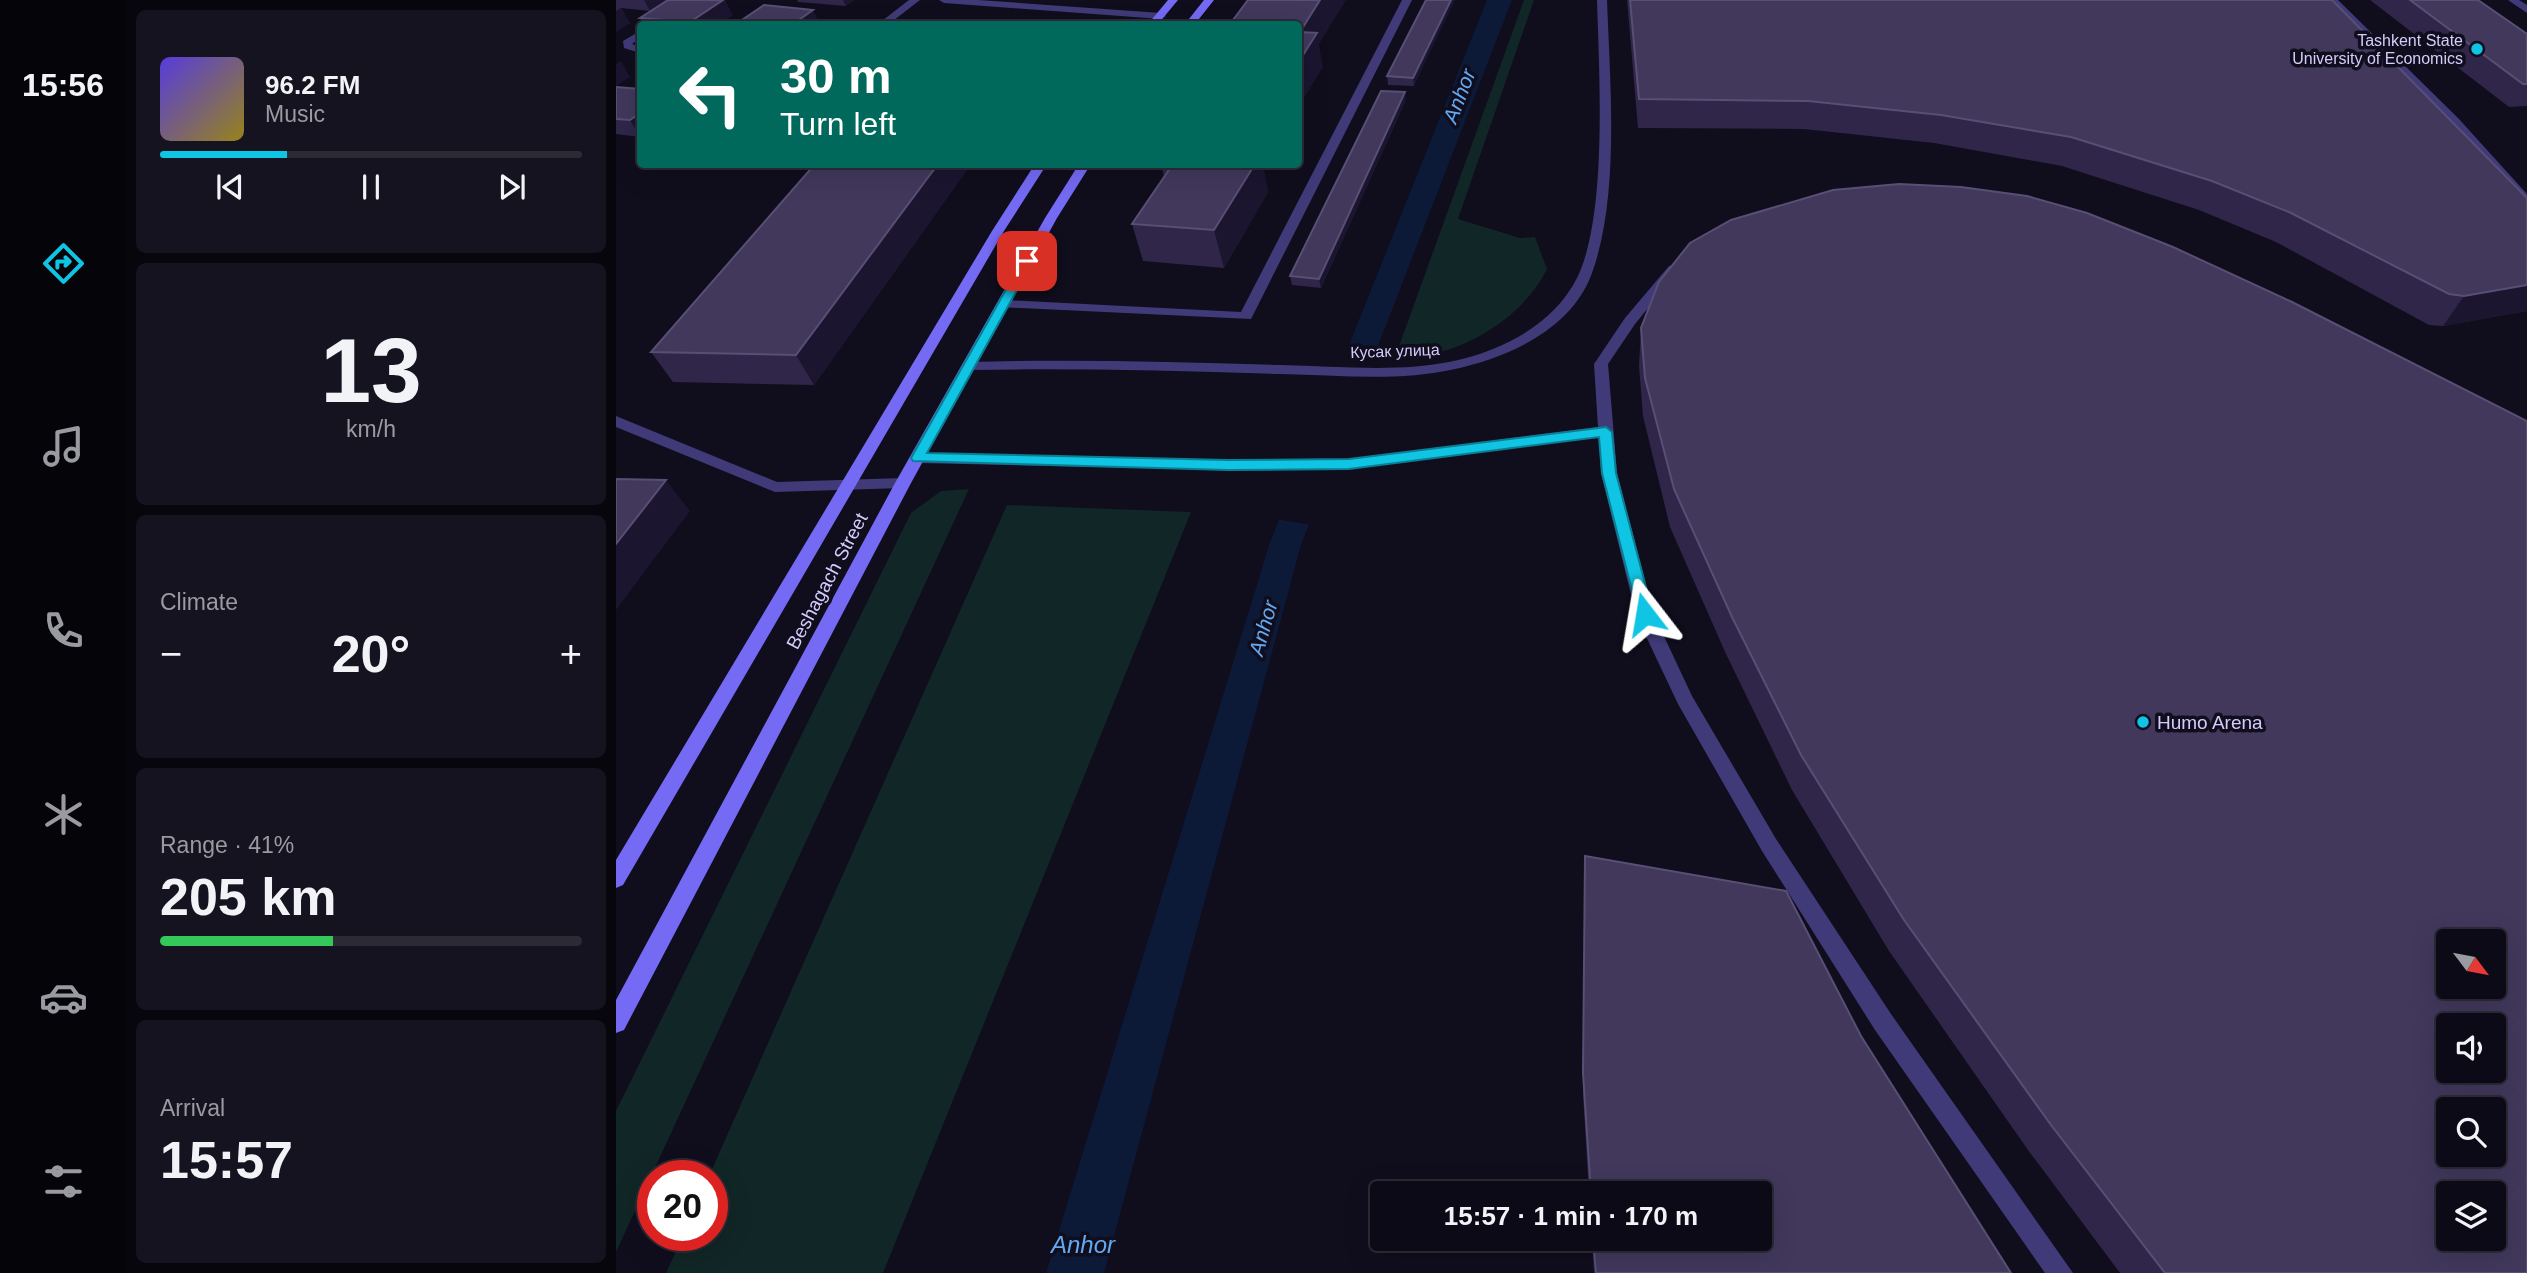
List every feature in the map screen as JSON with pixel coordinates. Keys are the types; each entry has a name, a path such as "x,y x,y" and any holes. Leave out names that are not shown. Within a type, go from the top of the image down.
{"main road":[{"path":"1157,20 1173,0"},
{"path":"1192,21 1209,0"},
{"name":"Beshagach Street","path":"616,879 998,231 1038,168"},
{"name":"Beshagach Street","path":"616,1022 903,483 1051,218 1082,168"}],"street":[{"path":"887,21 915,0"},
{"path":"944,0 1157,20"},
{"path":"1004,304 1246,316 1407,0"},
{"name":"Кусак улица","path":"969,366 1382,372 1436,369 1488,357 1537,331 1573,299 1582,279 1598,217 1605,154 1602,0"},
{"path":"2332,0 2454,120 2527,201"},
{"path":"2513,0 2527,10"},
{"path":"637,36 627,43 628,47 637,49"},
{"path":"2430,120 2454,120"},
{"path":"1690,260 1668,273 1601,364 1609,473 1645,614 1684,699 1769,845 1883,1022 2060,1273"},
{"path":"616,421 775,487 848,487 903,483"},
{"path":"918,458 1349,464 1606,432"}],"green space":[{"path":"1524,0 1534,0 1458,219 1520,238 1535,237 1547,269 1528,298 1485,333 1453,348 1432,354 1398,349"},
{"path":"969,489 659,1160 637,1160 637,1207 616,1252 616,1111 911,513 941,491"},
{"path":"1007,505 1191,512 883,1273 666,1273 676,1251 728,1251 728,1160 716,1160"}],"water":[{"name":"Anhor","path":"1487,0 1512,0 1301,545 1104,1273 1046,1273 1270,542"}],"pier":[{"path":"1344,345 1379,348 1313,525 1275,519"}],"building":[{"path":"668,0 723,0 692,21 640,18"},
{"path":"1248,0 1320,0 1302,29 1302,21 1232,21"},
{"path":"1426,0 1451,0 1413,78 1387,76"},
{"path":"1630,0 2332,0 2527,198 2527,285 2464,296 2449,294 2291,213 2212,181 2071,137 1941,115 1808,101 1639,99"},
{"path":"2410,0 2478,0 2527,34 2527,84 2523,84"},
{"path":"764,5 813,10 797,21 740,21"},
{"path":"1302,32 1317,33 1302,57"},
{"path":"616,87 637,89 637,115 630,120 616,119"},
{"path":"1381,91 1405,92 1319,279 1290,276"},
{"path":"812,168 935,168 796,355 651,352"},
{"path":"1170,168 1253,168 1214,230 1132,224"},
{"name":"Humo Arena","path":"1899,184 1961,187 2027,196 2087,213 2173,247 2292,302 2527,421 2527,1273 2165,1273 2051,1125 1904,920 1801,755 1732,617 1674,489 1645,378 1641,328 1659,282 1690,243 1731,220 1833,190"},
{"path":"616,479 666,480 616,544"},
{"path":"1585,856 1786,891 1861,1036 2011,1273 1596,1273 1594,1251 1772,1251 1772,1181 1590,1181 1583,1073"}],"place":[{"name":"Tashkent State University of Economics","path":"2477,49"},
{"name":"Humo Arena","path":"2143,722"}],"route":[{"path":"1027,261 918,458 1228,465 1349,464 1425,457 1606,432 1609,473 1645,614"}]}
